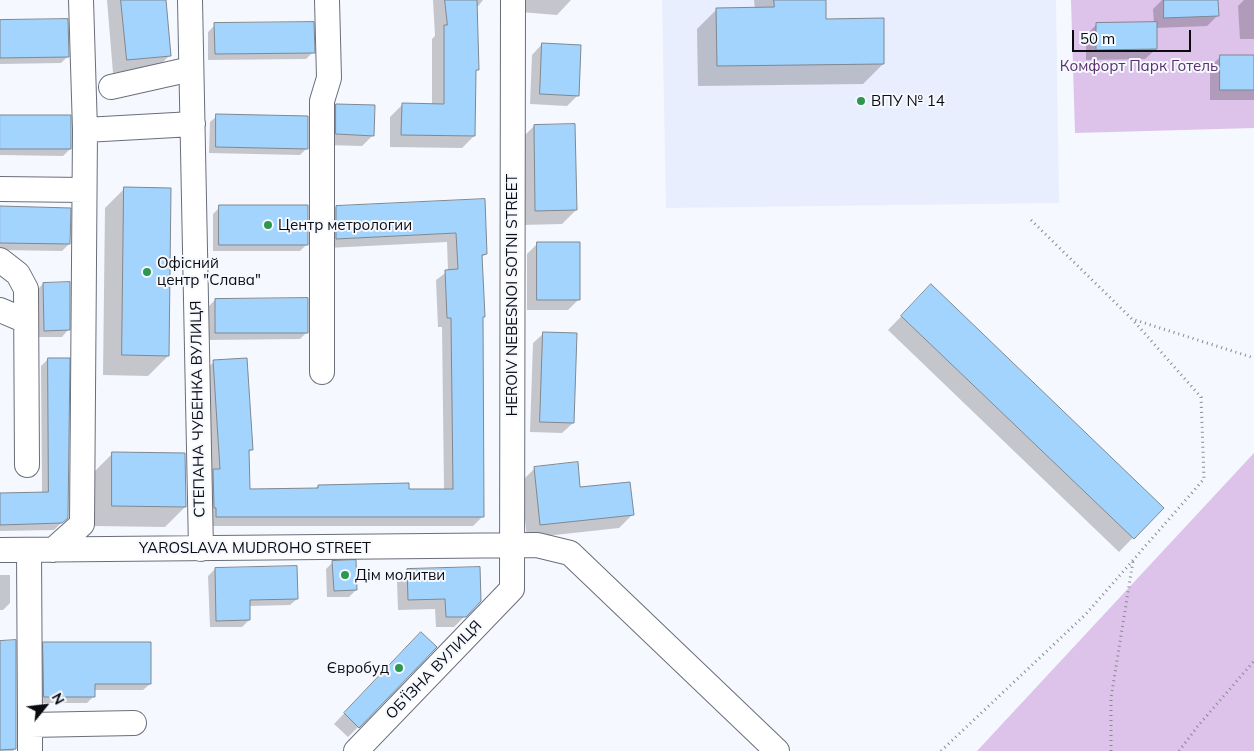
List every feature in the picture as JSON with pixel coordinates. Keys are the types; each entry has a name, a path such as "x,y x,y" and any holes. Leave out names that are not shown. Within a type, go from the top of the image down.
{"street":[{"path":"53,550 82,524 85,130 81,0"},
{"name":"СТЕПАНА ЧУБЕНКА ВУЛИЦЯ","path":"190,0 201,549"},
{"path":"322,372 322,101 329,78 327,0"},
{"name":"HEROIV NEBESNOI SOTNI STREET","path":"512,590 513,0"},
{"path":"111,87 191,69"},
{"path":"85,130 193,124"},
{"path":"0,189 84,190"},
{"path":"0,260 18,274 26,289 27,465"},
{"path":"0,310 26,321"},
{"name":"YAROSLAVA MUDROHO STREET","path":"0,550 537,545 570,553 778,751"},
{"path":"29,550 30,751"},
{"name":"ОБ’ЇЗНА ВУЛИЦЯ","path":"356,751 512,590"},
{"path":"30,725 134,723"}],"path":[{"path":"941,751 1086,614 1204,479 1201,397 1132,319 1031,220"},
{"path":"1132,319 1254,358"},
{"path":"1111,751 1111,698 1133,560"},
{"path":"1179,751 1197,727 1254,661"}],"shaded area":[{"name":"ВПУ № 14","path":"662,0 1056,0 1059,203 666,208"}],"green space":[{"name":"Комфорт Парк Готель","path":"1071,0 1254,0 1254,128 1075,133"},
{"path":"1254,453 1254,751 977,751"}],"building":[{"path":"121,0 166,0 171,56 127,60"},
{"path":"445,0 477,0 479,70 476,70 475,136 401,135 402,103 444,104 444,25 447,25"},
{"path":"774,0 826,0 826,19 884,18 884,64 717,66 716,8 774,7"},
{"path":"1164,0 1218,0 1219,16 1164,18"},
{"path":"68,19 69,57 0,58 0,20"},
{"path":"314,22 315,53 215,54 214,23"},
{"path":"1157,22 1157,49 1096,50 1096,23"},
{"path":"542,43 581,45 579,96 540,94"},
{"path":"1220,55 1254,55 1254,90 1220,90"},
{"path":"336,104 375,105 374,136 336,134"},
{"path":"216,114 308,116 308,149 216,147"},
{"path":"0,115 71,115 71,149 0,149"},
{"path":"575,124 577,210 535,211 534,125"},
{"name":"Офісний центр \"Слава\"","path":"124,187 171,188 169,356 122,355"},
{"path":"485,199 487,254 482,255 485,317 483,317 484,517 216,517 213,469 220,469 213,360 247,358 253,450 249,450 250,489 318,488 318,485 409,483 409,489 453,489 451,318 447,318 445,270 458,269 456,233 336,239 336,206"},
{"name":"Центр метрологии","path":"219,205 308,205 308,245 219,245"},
{"path":"0,206 71,208 70,244 0,243"},
{"path":"537,242 580,242 580,300 537,300"},
{"path":"70,282 70,330 44,331 43,283"},
{"path":"931,284 1164,508 1134,539 901,316"},
{"path":"308,298 308,333 215,333 215,299"},
{"path":"543,332 577,333 574,423 540,422"},
{"path":"48,358 70,358 68,518 62,523 0,525 0,493 48,492"},
{"path":"112,452 185,453 186,507 112,506"},
{"path":"578,462 580,487 630,482 634,515 540,525 534,467"},
{"name":"Дім молитви","path":"356,560 357,590 334,591 332,561"},
{"path":"297,566 298,599 250,600 250,620 216,621 215,568"},
{"path":"480,567 481,601 466,617 446,617 445,599 408,600 407,569"},
{"path":"421,632 437,647 359,728 344,713"},
{"path":"16,640 16,749 0,750 0,641"},
{"path":"43,642 151,642 151,684 95,684 95,697 44,697"}],"place":[{"name":"ВПУ № 14","path":"861,101"},
{"name":"Центр метрологии","path":"268,225"},
{"name":"Офісний центр \"Слава\"","path":"147,272"},
{"name":"Дім молитви","path":"345,575"},
{"name":"Євробуд","path":"399,668"}]}
